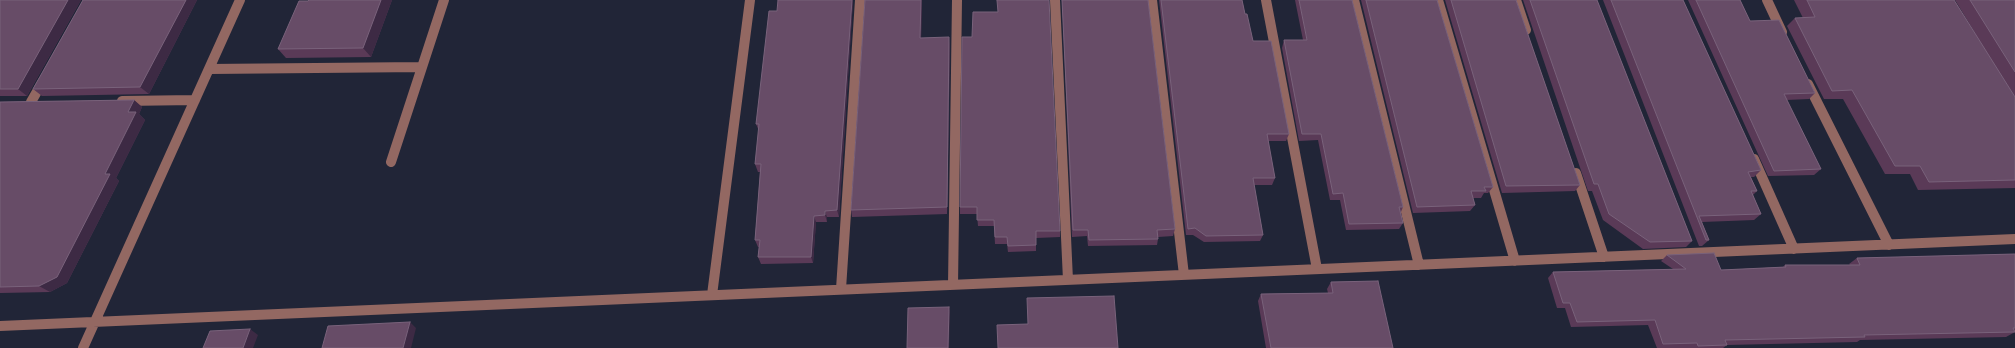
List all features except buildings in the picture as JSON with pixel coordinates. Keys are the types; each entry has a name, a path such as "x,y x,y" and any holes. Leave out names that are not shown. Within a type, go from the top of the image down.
{"street":[{"path":"83,348 240,0"},
{"path":"391,162 444,0"},
{"path":"712,295 750,0"},
{"path":"841,289 860,0"},
{"path":"953,285 957,0"},
{"path":"1055,0 1068,280"},
{"path":"1152,0 1184,275"},
{"path":"1266,0 1317,269"},
{"path":"1354,0 1419,265"},
{"path":"1438,0 1515,261"},
{"path":"1516,0 1529,38"},
{"path":"1766,0 1788,42"},
{"path":"209,70 422,67"},
{"path":"31,102 46,75"},
{"path":"1805,77 1889,245"},
{"path":"109,101 195,100"},
{"path":"1749,149 1794,249"},
{"path":"1573,166 1604,257"},
{"path":"0,326 1604,257 1693,249 1794,249 2015,239"}]}
